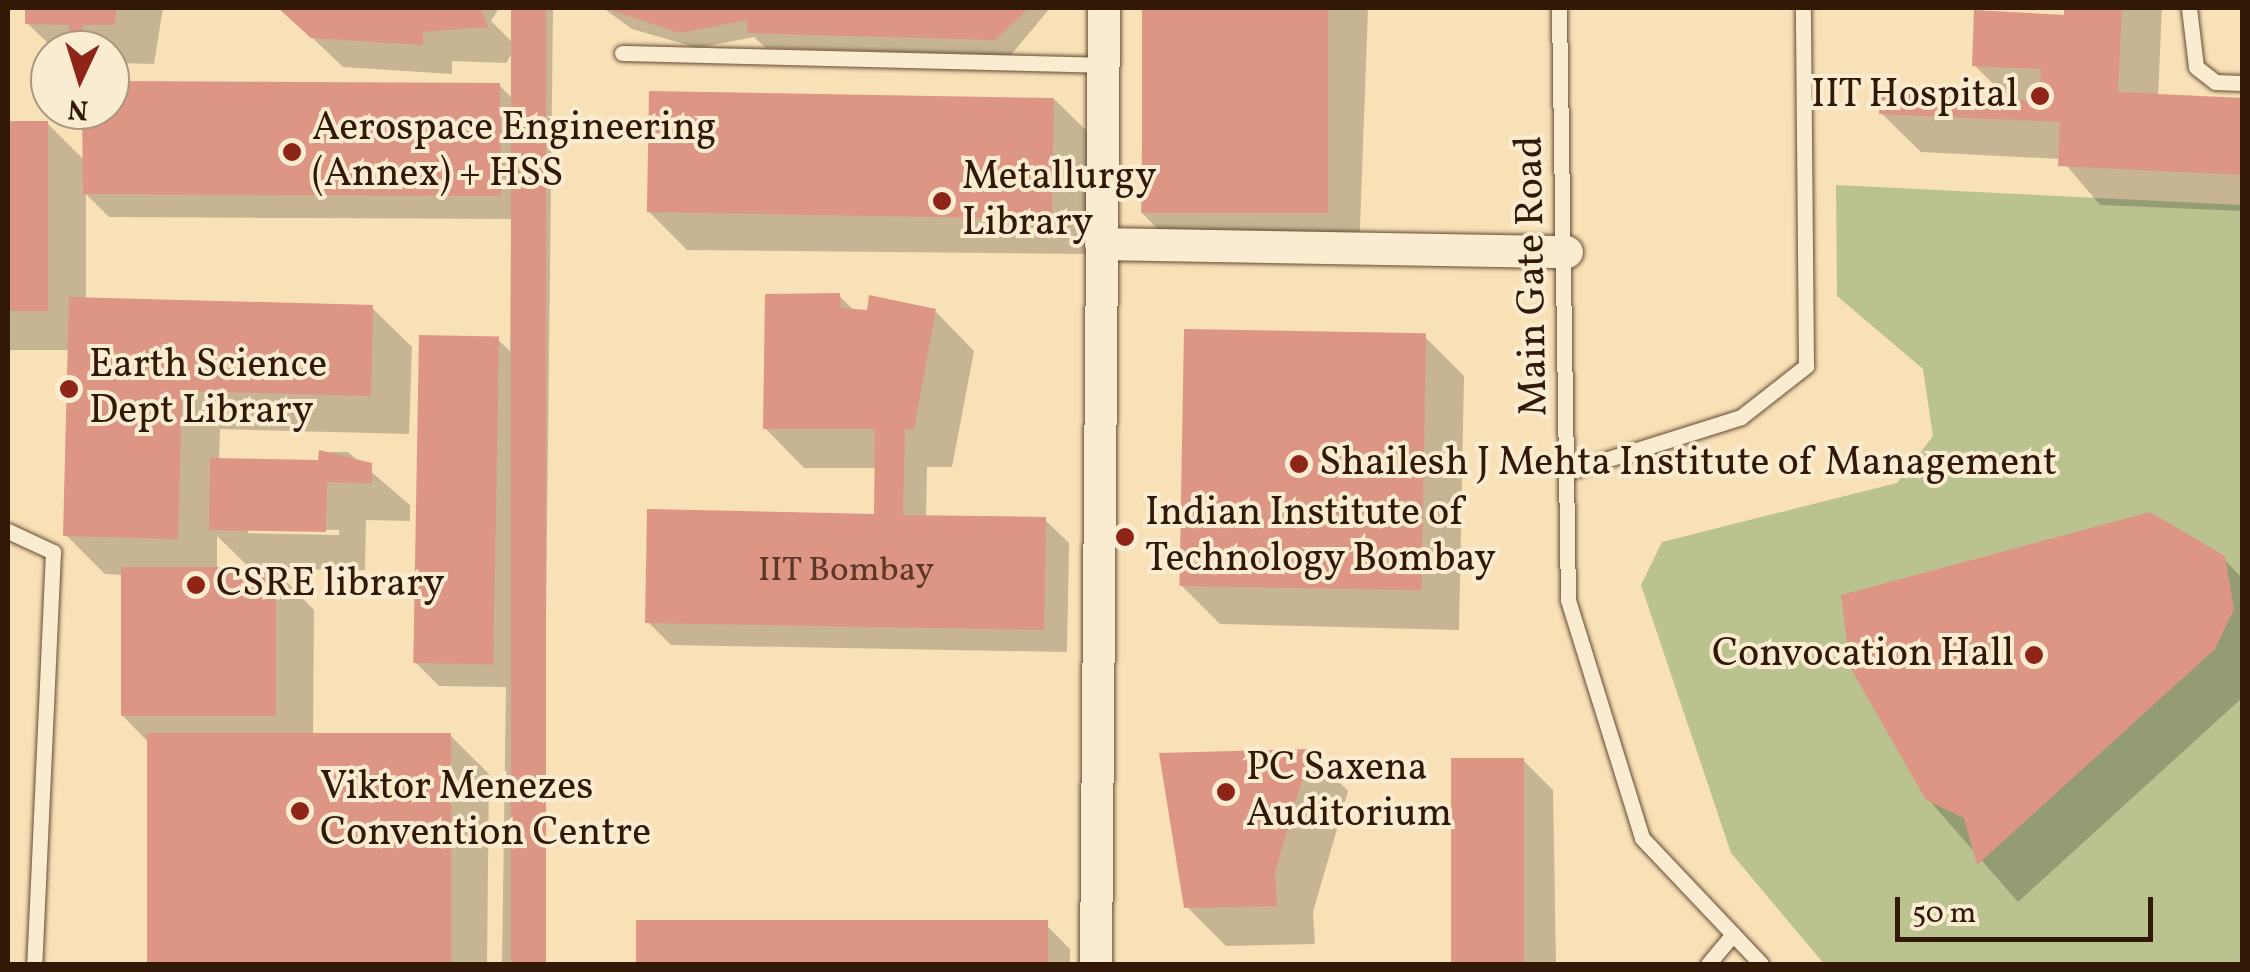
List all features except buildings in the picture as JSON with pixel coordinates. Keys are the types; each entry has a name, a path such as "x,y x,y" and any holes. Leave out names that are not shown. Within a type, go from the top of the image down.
{"street":[{"path":"1096,964 1104,8"},
{"path":"1102,244 1568,252"}],"lane":[{"name":"Main Gate Road","path":"1559,8 1568,252 1568,600 1642,838 1761,964"},
{"path":"1567,472 1741,417 1806,366 1803,8"},
{"path":"2189,8 2196,68 2215,82 2242,83"},
{"path":"622,53 1103,65"},
{"path":"8,531 53,552 34,964"},
{"path":"1708,964 1732,934"}],"green space":[{"path":"1836,185 2242,205 2242,964 1824,964 1731,853 1641,585 1662,542 1897,483 1933,436 1923,369 1837,296"}],"place":[{"name":"IIT Hospital","path":"2040,96"},
{"name":"Aerospace Engineering (Annex) + HSS","path":"292,152"},
{"name":"Metallurgy Library","path":"942,201"},
{"name":"Earth Science Dept Library","path":"69,389"},
{"name":"Shailesh J Mehta Institute of Management","path":"1299,464"},
{"name":"Indian Institute of Technology Bombay","path":"1125,537"},
{"name":"CSRE library","path":"196,585"},
{"name":"Convocation Hall","path":"2034,655"},
{"name":"PC Saxena Auditorium","path":"1226,792"},
{"name":"Viktor Menezes Convention Centre","path":"300,811"}]}
